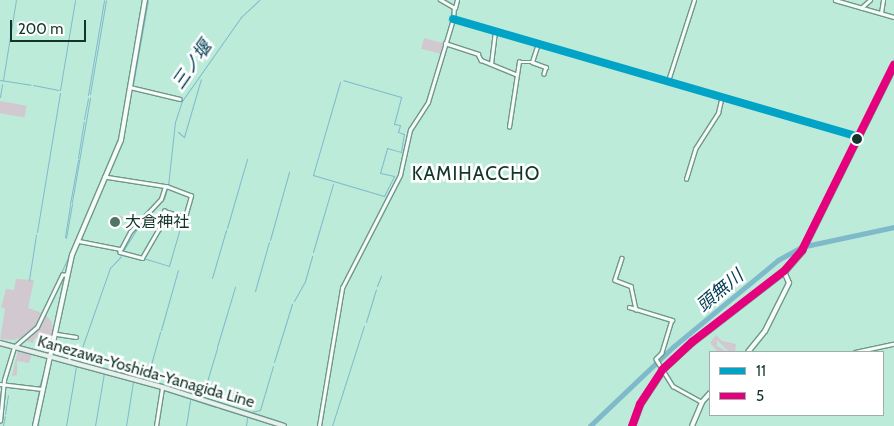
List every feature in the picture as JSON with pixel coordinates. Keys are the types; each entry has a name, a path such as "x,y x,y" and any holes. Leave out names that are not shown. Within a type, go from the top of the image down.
{"main road":[{"path":"632,426 640,404 663,369 692,342 784,271 802,250 894,65"},
{"name":"Kanezawa-Yoshida-Yanagida Line","path":"0,343 162,387 284,426"}],"street":[{"path":"36,426 42,389 77,241 120,140 144,0"},
{"path":"440,0 455,9"},
{"path":"319,426 342,288 400,175 410,130 428,102 457,0"},
{"path":"668,81 694,0"},
{"path":"835,0 894,17"},
{"path":"854,6 855,0"},
{"path":"861,8 870,0"},
{"path":"881,13 883,0"},
{"path":"452,19 859,137"},
{"path":"491,64 495,32"},
{"path":"445,43 478,54 481,60 516,74"},
{"path":"532,62 538,44"},
{"path":"509,126 519,62 532,62 546,67 544,74"},
{"path":"130,87 180,100"},
{"path":"686,179 695,148 718,113 722,96"},
{"path":"77,241 120,249 120,252 142,258 158,229 164,211 185,217 191,196 165,187 105,177"},
{"path":"120,249 130,232 161,199 165,187"},
{"path":"622,258 615,280 631,286 636,309"},
{"path":"749,351 765,332 789,283 784,271"},
{"path":"0,421 1,384 14,347 37,327 62,275 69,274"},
{"path":"629,307 672,320 662,353 657,361 673,386 702,402"},
{"path":"56,334 76,337"},
{"path":"860,351 894,344"},
{"path":"1,384 42,389"},
{"path":"156,426 162,387"},
{"path":"692,426 702,402 709,394"}],"shaded area":[{"path":"424,38 443,43 440,54 421,49"},
{"path":"0,101 27,106 25,118 0,113"},
{"path":"113,214 123,217 121,226 110,227"},
{"path":"16,279 34,280 28,308 43,313 36,326 24,337 14,340 0,339 5,309 1,307 6,289 14,290"},
{"path":"45,314 52,322 52,326 57,327 51,345 46,343 40,346 40,341 43,341 35,338 33,343 27,341"},
{"path":"716,335 722,341 736,344 735,351 728,351 717,340 717,346 726,351 717,351 710,343"},
{"path":"18,350 32,354 29,363 17,361 17,375 12,376"}],"waterway":[{"path":"3,80 16,0"},
{"path":"60,90 75,0"},
{"path":"88,95 104,0"},
{"path":"90,94 106,0"},
{"path":"126,101 142,0"},
{"path":"133,85 148,0"},
{"name":"三ノ堰","path":"168,186 175,122 182,101 241,17 259,0"},
{"path":"178,132 184,137 201,79"},
{"path":"0,80 31,85"},
{"path":"340,82 313,175 384,196 394,176 380,173 387,148 401,152 404,134 398,132 400,125 394,124 401,97 343,80"},
{"path":"0,97 2,84"},
{"path":"33,85 59,90"},
{"path":"37,232 60,93"},
{"path":"84,119 88,98"},
{"path":"72,202 90,98"},
{"path":"78,158 84,121"},
{"path":"92,202 121,131"},
{"path":"227,228 247,159"},
{"path":"70,204 78,160"},
{"path":"270,240 289,172"},
{"path":"313,252 333,184"},
{"name":"三ノ堰","path":"157,205 164,199 167,189"},
{"path":"66,238 72,204"},
{"path":"65,237 70,205"},
{"path":"76,239 88,212"},
{"name":"三ノ堰","path":"123,251 144,218"},
{"path":"143,258 169,266 182,221"},
{"name":"頭無川","path":"590,426 673,347 778,260 801,247 894,227"},
{"path":"212,278 226,230"},
{"path":"29,280 36,235"},
{"path":"56,284 75,242"},
{"path":"255,291 269,242"},
{"name":"三ノ堰","path":"77,362 110,268 121,256"},
{"path":"294,301 305,281 312,256"},
{"path":"161,330 178,270"},
{"path":"377,286 381,276"},
{"path":"217,347 235,287"},
{"path":"366,322 376,290"},
{"path":"274,362 292,304"},
{"path":"332,426 364,326"},
{"path":"147,379 160,332"},
{"path":"203,395 217,348"},
{"path":"90,364 117,371"},
{"name":"三ノ堰","path":"66,426 76,366"},
{"path":"251,412 260,410 273,366"},
{"path":"39,387 45,367"},
{"path":"120,372 173,387"},
{"path":"95,426 104,373"},
{"path":"133,381 158,388"},
{"path":"126,426 133,382"},
{"path":"176,388 229,405"},
{"path":"34,416 39,390"},
{"path":"164,390 215,407"},
{"path":"161,406 163,391"},
{"path":"5,414 8,395"},
{"path":"186,426 190,400"},
{"path":"232,406 279,421"},
{"path":"157,425 160,408"},
{"path":"219,408 274,425"},
{"path":"155,426 157,412"},
{"path":"38,426 39,414"},
{"path":"3,426 5,416"},
{"path":"246,426 247,418"},
{"path":"33,426 34,421"}],"transit line":[{"name":"11","path":"453,19 859,137"},
{"name":"5","path":"632,426 640,404 663,369 692,342 784,271 802,250 894,65"}],"place":[{"name":"大倉神社","path":"115,222"}],"district":[{"name":"KAMIHACCHO","path":"476,174"}]}
